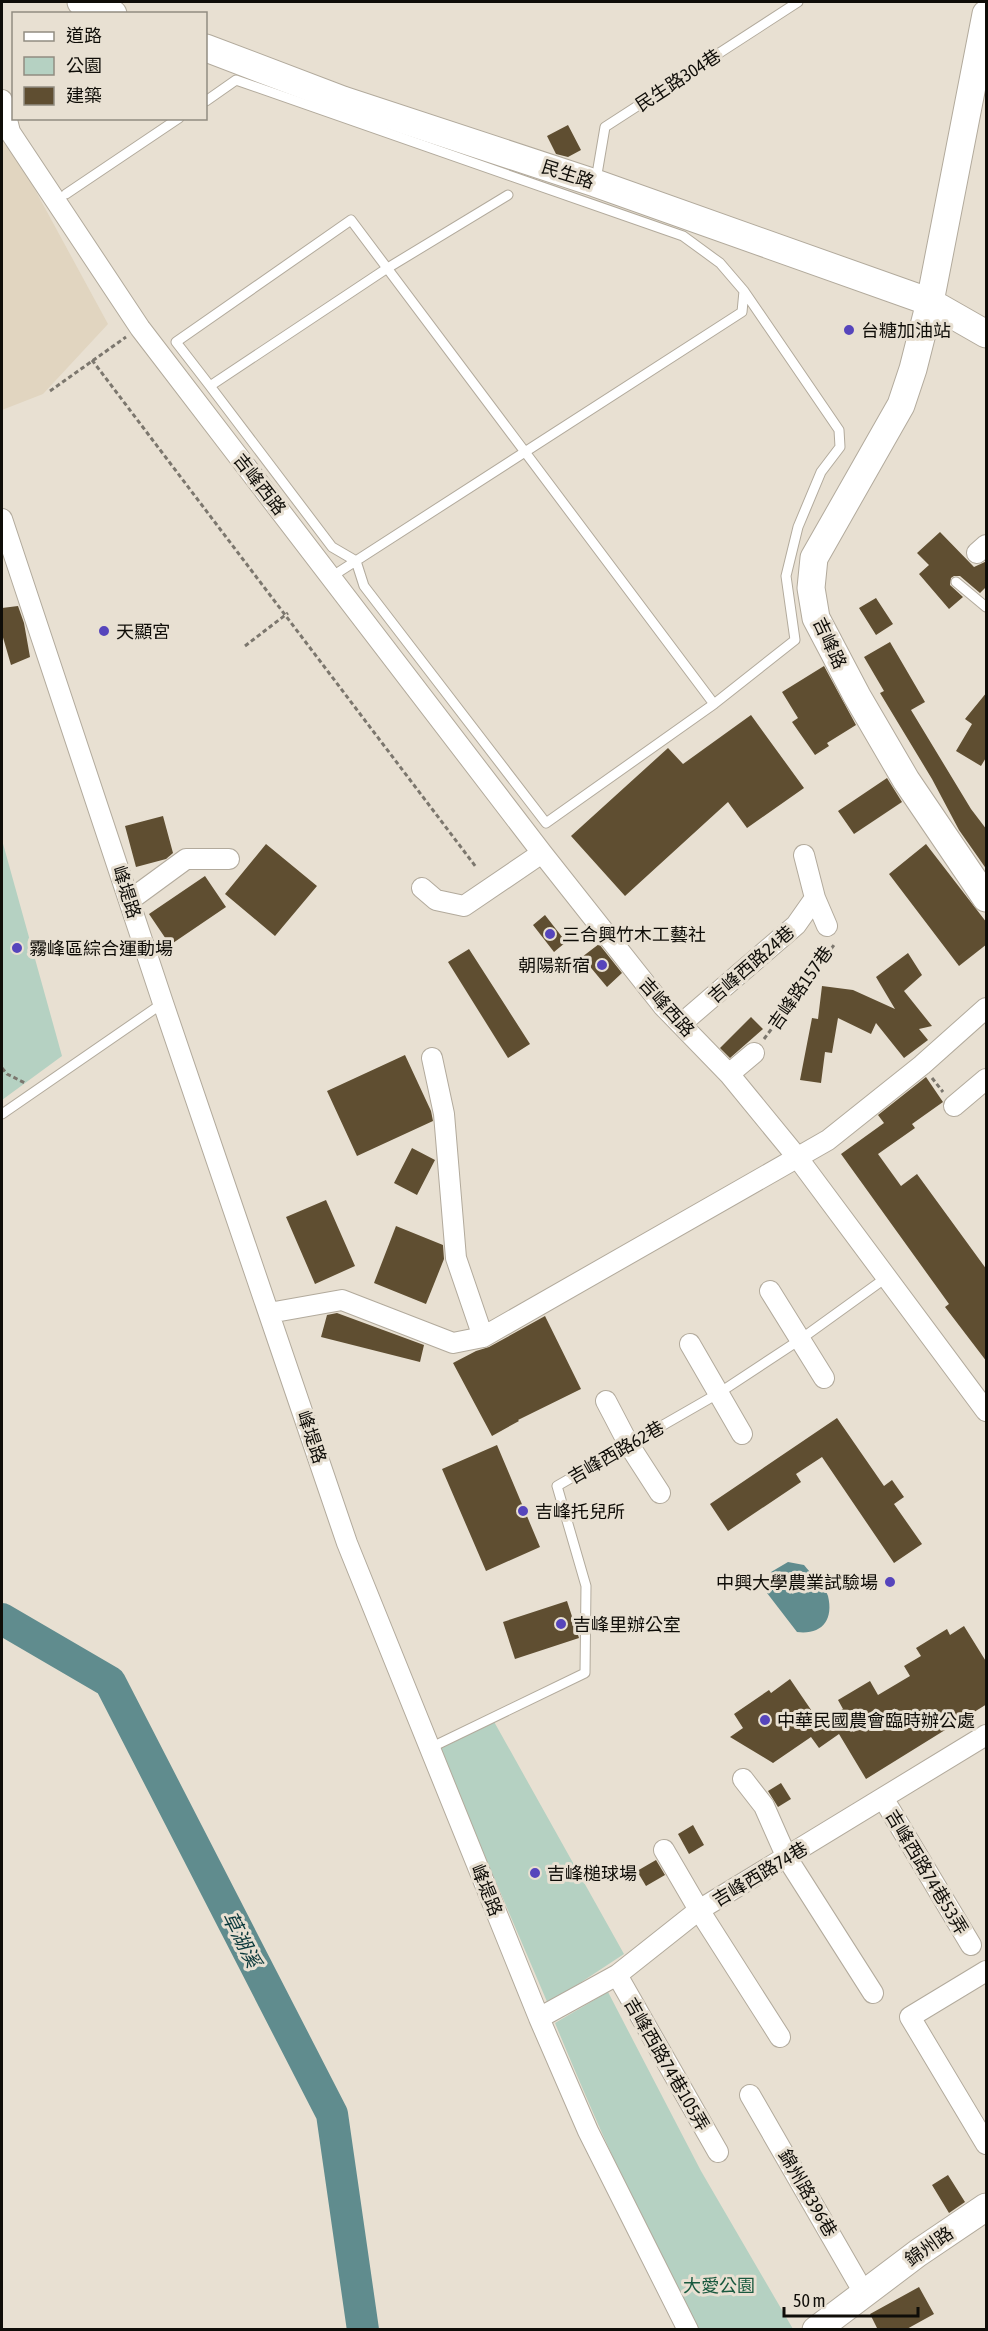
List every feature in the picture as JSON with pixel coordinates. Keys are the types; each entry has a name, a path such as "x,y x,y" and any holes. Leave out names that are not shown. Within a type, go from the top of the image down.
{"street":[{"path":"81,2 108,12"},
{"path":"930,302 987,14"},
{"name":"民生路","path":"207,48 343,100 596,183 930,302 987,333"},
{"name":"吉峰西路","path":"2,100 10,132 140,328 542,853 663,1006 729,1074 797,1157 987,1411"},
{"name":"吉峰路","path":"930,302 901,405 821,543 814,558 811,588 816,618 857,696 906,780 987,898"},
{"name":"峰堤路","path":"2,519 163,1003 347,1543 539,2018 588,2131 688,2330"},
{"path":"422,888 436,900 464,906 542,853"},
{"name":"吉峰路157巷","path":"804,855 814,898 827,926"},
{"path":"130,900 186,859 229,859"},
{"name":"吉峰西路24巷","path":"681,1024 796,925 814,898"},
{"path":"269,1313 342,1300 453,1343 483,1337 828,1140 922,1065 987,1008"},
{"path":"729,1074 754,1053"},
{"path":"432,1058 444,1114 456,1258 483,1337"},
{"path":"954,1106 987,1079"},
{"path":"770,1291 824,1378"},
{"path":"690,1344 742,1434"},
{"path":"606,1401 629,1445 660,1493"},
{"name":"吉峰西路74巷","path":"539,2018 617,1976 699,1910 987,1735"},
{"path":"743,1779 764,1806 787,1858 873,1992"},
{"name":"吉峰西路74巷53弄","path":"883,1798 971,1945"},
{"path":"664,1850 699,1910 780,2037"},
{"path":"986,1971 910,2017 987,2144"},
{"name":"吉峰西路74巷105弄","path":"617,1976 718,2152"},
{"name":"錦州路396巷","path":"750,2095 864,2293"},
{"name":"錦州路","path":"816,2330 918,2253 984,2214"}],"lane":[{"name":"民生路304巷","path":"596,183 605,127 798,2"},
{"path":"207,99 236,80 683,236 720,263 744,291 839,430 840,447 821,472 798,527 786,576 795,640 714,704 546,823 364,586 356,561 332,547 176,342 351,220 714,704"},
{"path":"66,194 176,120"},
{"path":"210,386 386,269 508,195"},
{"path":"331,577 742,312 744,291"},
{"path":"956,582 987,607"},
{"path":"2,1114 163,1003"},
{"name":"吉峰西路62巷","path":"430,1748 585,1673 586,1586 557,1486 719,1393 801,1339 887,1277"}],"path":[{"path":"50,391 140,328"},
{"path":"92,360 287,614 476,867"},
{"path":"245,646 287,614"},
{"name":"吉峰路157巷","path":"754,1053 834,945 827,926"},
{"path":"922,1065 954,1106"},
{"path":"2,1068 6,1074 36,1089"}],"shaded area":[{"path":"2,129 108,324 43,394 2,410"}],"green space":[{"name":"霧峰區綜合運動場","path":"2,840 62,1056 2,1100"},
{"name":"吉峰槌球場","path":"492,1718 624,1954 548,2004 437,1744"},
{"name":"大愛公園","path":"608,1992 701,2171 793,2329 695,2329 622,2178 555,2023"}],"water":[{"path":"788,1562 804,1565 821,1584 828,1596 829,1613 819,1629 797,1632 767,1593 771,1572"}],"building":[{"path":"568,125 581,150 568,157 556,154 547,136"},
{"path":"940,532 974,567 987,561 987,586 980,593 960,576 951,578 950,585 963,597 949,609 919,574 929,565 917,553"},
{"path":"876,598 893,624 876,635 859,608"},
{"path":"18,606 24,623 30,657 11,665 2,634 2,608"},
{"path":"890,642 925,702 911,710 971,809 987,830 987,870 959,830 932,779 880,693 884,691 864,657"},
{"path":"824,666 856,725 827,743 829,746 815,755 792,722 798,718 782,692"},
{"path":"987,692 987,756 981,766 956,751 972,724 965,719"},
{"path":"751,715 804,788 747,828 728,802 625,896 571,836 668,748 683,764"},
{"path":"887,778 902,802 854,834 838,811"},
{"path":"163,816 173,853 166,859 136,867 125,826"},
{"path":"266,844 317,886 275,936 225,894"},
{"path":"926,844 987,923 987,944 959,966 889,874"},
{"path":"205,876 226,907 170,945 149,914"},
{"name":"三合興竹木工藝社","path":"545,915 566,942 554,952 533,925"},
{"name":"朝陽新宿","path":"599,944 622,973 607,987 582,957"},
{"path":"469,949 530,1044 508,1058 448,962"},
{"path":"908,953 922,975 904,991 932,1026 919,1029 928,1040 904,1058 876,1023 871,1034 838,1018 832,1053 825,1052 821,1083 800,1080 812,1018 818,1019 822,986 853,990 895,1009 876,977"},
{"path":"751,1017 763,1029 730,1058 720,1048"},
{"path":"405,1055 431,1111 433,1121 357,1156 327,1091"},
{"path":"926,1077 943,1102 912,1124 915,1128 878,1154 901,1186 917,1174 987,1270 987,1362 945,1307 949,1304 841,1154 884,1123 878,1115"},
{"path":"412,1148 435,1160 417,1195 394,1183"},
{"path":"326,1200 355,1266 315,1284 286,1217"},
{"path":"396,1226 443,1245 444,1259 426,1304 374,1283"},
{"path":"337,1313 424,1345 420,1362 321,1337 327,1315"},
{"path":"545,1316 581,1389 518,1420 492,1436 453,1363 489,1347"},
{"path":"837,1418 884,1486 892,1480 904,1497 894,1504 922,1544 894,1563 822,1457 796,1474 801,1482 728,1531 710,1504"},
{"path":"497,1445 540,1547 486,1571 442,1469"},
{"path":"567,1601 579,1638 515,1659 503,1622"},
{"path":"964,1626 987,1663 987,1704 866,1779 839,1734 819,1748 811,1737 773,1763 730,1737 743,1728 734,1714 769,1690 771,1693 790,1679 820,1723 843,1709 838,1700 870,1681 878,1695 910,1676 904,1666 921,1656 916,1648 947,1629 950,1635"},
{"path":"781,1783 791,1799 778,1807 768,1791"},
{"path":"693,1825 704,1845 689,1854 678,1834"},
{"path":"656,1860 665,1875 646,1886 637,1871"},
{"path":"948,2175 965,2202 949,2213 932,2185"},
{"path":"919,2287 934,2314 905,2330 878,2330 870,2314"}],"waterway":[{"name":"草湖溪","path":"2,1619 110,1682 332,2114 363,2330"}],"place":[{"name":"台糖加油站","path":"849,330"},
{"name":"天顯宮","path":"104,631"},
{"name":"三合興竹木工藝社","path":"550,934"},
{"name":"霧峰區綜合運動場","path":"17,948"},
{"name":"朝陽新宿","path":"602,965"},
{"name":"吉峰托兒所","path":"523,1511"},
{"name":"中興大學農業試驗場","path":"890,1582"},
{"name":"吉峰里辦公室","path":"561,1624"},
{"name":"中華民國農會臨時辦公處","path":"765,1720"},
{"name":"吉峰槌球場","path":"535,1873"}]}
